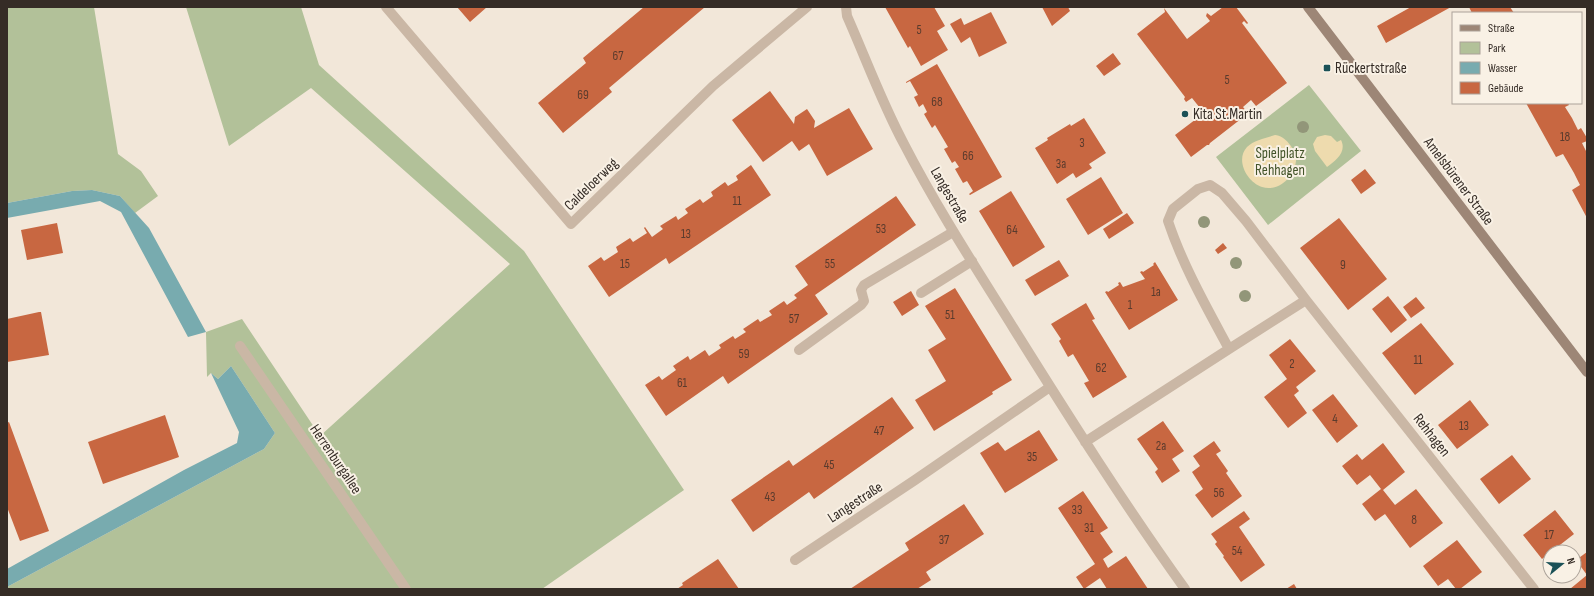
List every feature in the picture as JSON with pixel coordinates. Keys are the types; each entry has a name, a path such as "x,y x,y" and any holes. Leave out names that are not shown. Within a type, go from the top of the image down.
{"street":[{"name":"Caldeloerweg","path":"386,7 571,224 713,86 807,7"},
{"name":"Langestraße","path":"846,7 847,16 884,104 906,148 953,232 1085,442 1142,528 1185,589"},
{"name":"Amelsbürener Straße","path":"1308,7 1587,372"},
{"name":"Rehhagen","path":"1229,349 1198,290 1173,237 1168,221 1173,209 1198,189 1210,185 1222,193 1246,221 1306,300 1534,589"},
{"path":"798,350 861,304 864,301 862,290 864,285 953,232"},
{"path":"921,293 972,261"},
{"path":"1085,442 1306,300"},
{"name":"Herrenburgallee","path":"240,346 406,589"},
{"name":"Langestraße","path":"795,560 1050,387"}],"green space":[{"path":"7,7 94,7 118,154 141,171 158,196 135,213 120,196 92,190 72,191 7,203"},
{"path":"186,7 301,7 319,65 524,251 684,490 542,589 7,589 7,587 264,449 275,433 231,366 218,379 211,373 207,377 206,332 242,319 320,436 510,264 311,88 229,146"},
{"name":"Spielplatz Rehhagen","path":"1309,85 1361,151 1268,225 1216,157"}],"sand":[{"path":"1275,135 1283,138 1290,144 1296,157 1295,167 1289,178 1284,182 1274,187 1262,187 1247,176 1244,170 1242,158 1247,147 1260,140"},
{"path":"1325,135 1331,136 1337,142 1341,140 1343,148 1340,155 1327,167 1315,151 1313,144 1317,137"}],"water":[{"path":"92,190 120,196 149,228 206,332 188,337 121,212 100,201 7,218 7,203 72,191"},
{"path":"231,366 275,433 264,449 7,587 7,569 184,470 237,443 239,432 211,373 218,379"}],"building":[{"path":"457,7 487,7 470,22"},
{"path":"644,7 705,7 609,88 612,92 563,133 538,103 586,63 583,58"},
{"path":"885,7 934,7 945,26 937,31 948,50 921,66 910,46 908,48"},
{"path":"1042,7 1068,7 1070,11 1052,26"},
{"path":"1223,7 1236,7 1248,23 1247,24 1244,21 1242,23 1287,83 1256,106 1251,100 1243,107 1247,112 1246,115 1209,145 1191,157 1175,135 1204,113 1192,98 1186,102 1184,99 1185,97 1137,34 1165,12 1164,8 1187,39 1210,21 1206,16 1207,13 1211,16"},
{"path":"1411,7 1451,7 1386,43 1377,26"},
{"path":"1469,7 1510,7 1513,12 1472,12"},
{"path":"991,12 1007,43 979,57 970,37 961,43 950,24 961,18 964,25"},
{"path":"1113,53 1121,64 1104,76 1096,66"},
{"path":"937,64 1002,177 970,195 969,194 973,191 967,181 963,183 955,169 959,167 955,161 952,163 944,149 948,147 935,125 932,128 924,114 927,112 923,104 919,107 914,97 918,95 910,81 906,83"},
{"path":"770,91 794,124 795,117 807,109 815,121 814,128 849,108 873,149 827,176 809,144 799,151 792,141 763,162 732,120"},
{"path":"1527,104 1568,104 1565,107 1578,130 1581,128 1587,138 1587,141 1582,143 1587,153 1587,218 1572,190 1580,185 1574,173 1563,154 1556,157"},
{"path":"1084,118 1106,153 1089,164 1092,168 1076,178 1073,173 1057,184 1035,148 1048,140 1047,138 1070,124 1071,126"},
{"path":"751,165 771,195 669,264 666,258 609,297 588,266 601,257 604,261 618,252 616,247 630,238 633,242 647,233 644,228 645,227 652,237 663,229 660,226 676,216 678,220 688,213 685,209 700,199 703,203 713,196 711,192 725,182 728,186 738,180 736,176"},
{"path":"1365,169 1376,183 1361,194 1351,180"},
{"path":"1101,177 1123,213 1088,235 1066,199"},
{"path":"1011,191 1045,247 1013,267 979,211"},
{"path":"896,196 916,225 815,295 828,314 728,384 723,376 666,416 645,385 659,376 662,380 676,370 673,366 688,356 690,360 705,350 709,356 721,348 719,345 733,336 735,339 746,332 743,329 758,319 760,322 772,315 769,311 784,301 787,305 797,298 794,295 808,285 795,266"},
{"path":"1127,213 1134,223 1109,239 1103,229"},
{"path":"1339,218 1387,279 1348,310 1300,248"},
{"path":"57,223 63,253 27,260 21,230"},
{"path":"1223,243 1227,248 1218,254 1215,250"},
{"path":"1059,260 1069,276 1035,296 1025,280"},
{"path":"1155,262 1178,300 1129,330 1105,292 1108,292 1119,285 1118,283 1120,282 1123,287 1145,279 1140,272 1143,272 1154,265 1153,264"},
{"path":"955,288 1012,380 992,392 993,394 934,431 915,400 946,381 928,350 946,339 925,306"},
{"path":"911,291 919,305 902,316 893,302"},
{"path":"1388,296 1407,320 1391,333 1372,309"},
{"path":"1416,297 1425,308 1411,318 1403,307"},
{"path":"1086,303 1095,319 1092,320 1127,377 1093,398 1084,383 1089,381 1073,354 1068,357 1059,341 1061,339 1051,324"},
{"path":"41,312 49,355 7,362 7,319"},
{"path":"1421,323 1454,364 1415,395 1382,353"},
{"path":"1290,339 1316,371 1296,387 1299,391 1294,395 1307,413 1288,428 1264,397 1287,379 1269,355"},
{"path":"1333,394 1358,426 1337,443 1312,410"},
{"path":"892,397 914,428 814,499 809,492 753,532 731,500 789,460 793,466"},
{"path":"1470,400 1489,425 1457,449 1438,425"},
{"path":"165,415 179,457 103,484 88,442"},
{"path":"1163,421 1184,451 1172,459 1180,471 1162,483 1155,472 1158,469 1137,439"},
{"path":"9,422 49,531 20,541 7,507 7,423"},
{"path":"1039,430 1058,460 1005,493 980,453 998,442 1005,451"},
{"path":"1214,441 1221,451 1216,454 1228,471 1226,473 1242,496 1212,518 1195,495 1203,489 1192,472 1200,466 1193,456"},
{"path":"1383,443 1405,472 1383,490 1395,505 1416,489 1443,523 1410,548 1385,514 1375,521 1362,504 1381,489 1370,475 1357,485 1342,466 1357,454 1362,460"},
{"path":"1512,455 1531,479 1499,504 1480,479"},
{"path":"1083,491 1108,528 1100,533 1113,552 1103,559 1108,568 1126,556 1148,589 1107,589 1100,578 1084,589 1076,577 1095,564 1058,508"},
{"path":"964,504 984,534 926,572 931,580 917,589 850,589 909,550 905,543"},
{"path":"1555,510 1574,534 1561,544 1542,544 1542,559 1523,535"},
{"path":"1244,511 1250,519 1239,527 1265,565 1241,582 1223,557 1224,556 1215,544 1217,542 1211,534"},
{"path":"1457,540 1482,572 1460,589 1456,589 1448,579 1438,586 1423,566"},
{"path":"1587,552 1587,575 1582,568 1582,556"},
{"path":"718,559 739,589 677,589 683,585 682,583"},
{"path":"1587,575 1587,589 1570,589 1576,584 1582,584 1582,579"},
{"path":"1294,584 1297,589 1286,589"}],"place":[{"name":"Rückertstraße","path":"1327,68"},
{"name":"Kita St.Martin","path":"1185,114"}]}
